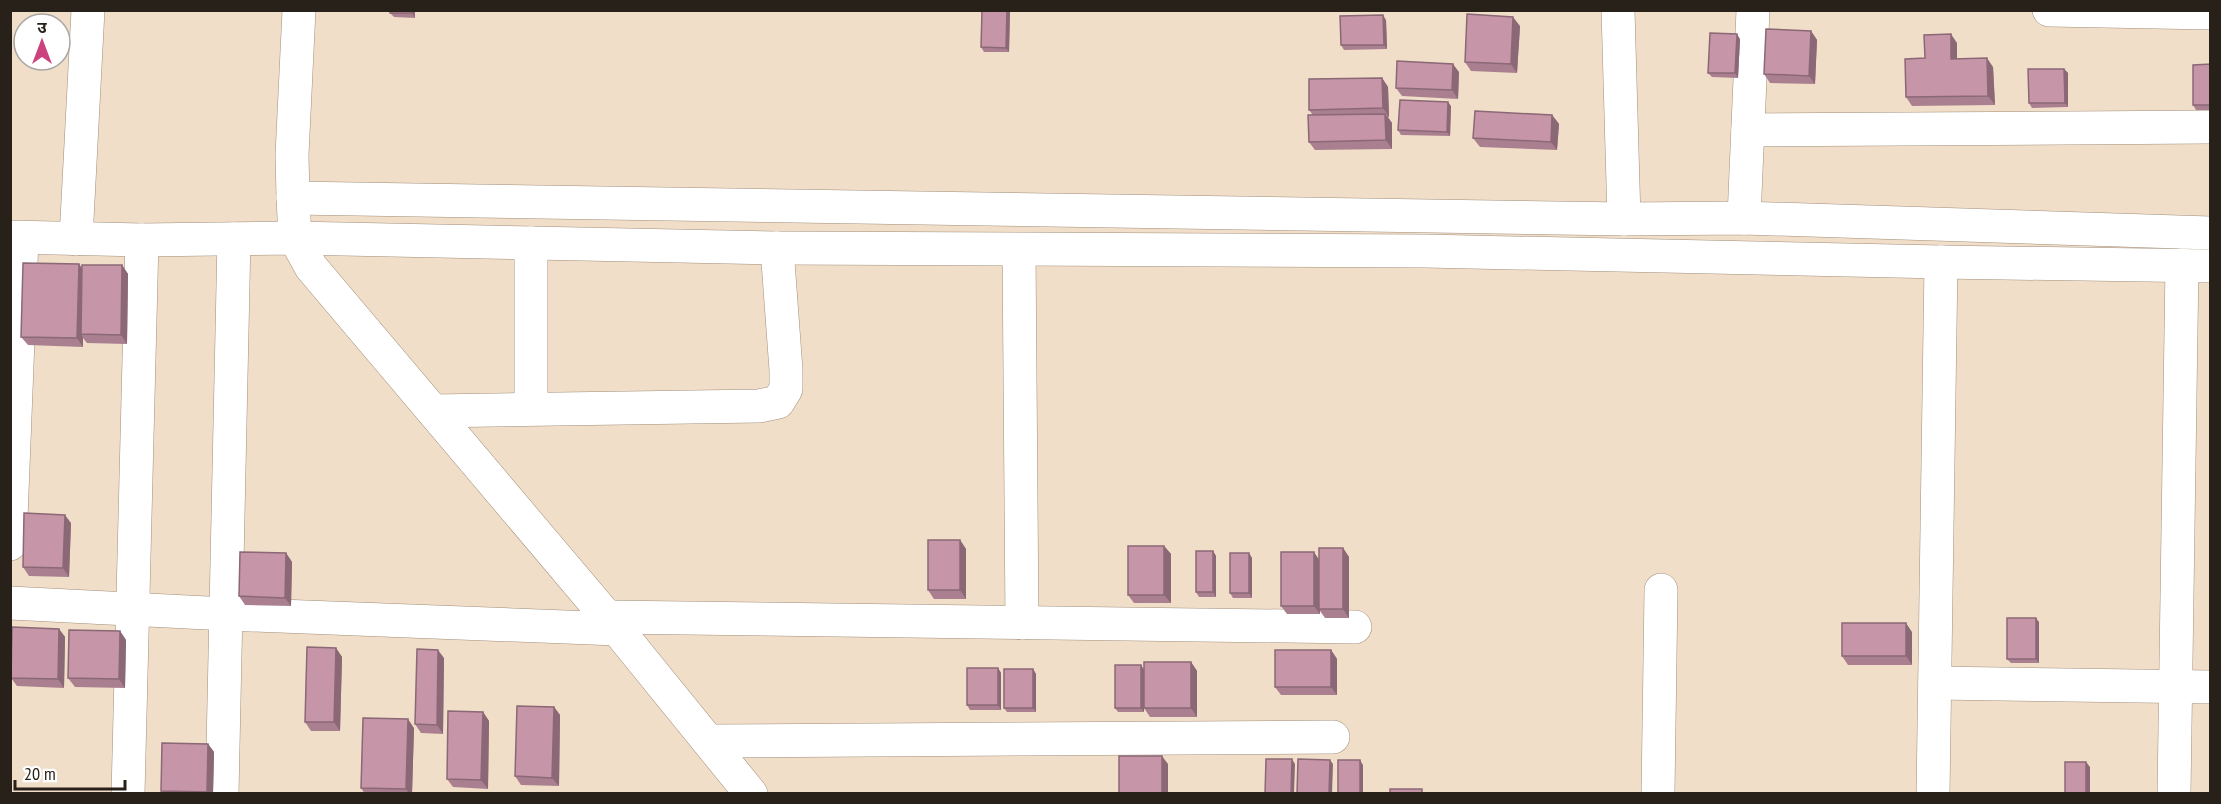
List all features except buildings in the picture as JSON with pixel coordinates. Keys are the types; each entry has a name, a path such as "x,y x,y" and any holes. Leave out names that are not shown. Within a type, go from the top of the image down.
{"street":[{"path":"76,239 88,10"},
{"path":"299,10 292,155 293,198 296,238 311,267 711,741 751,794"},
{"path":"1618,10 1624,219"},
{"path":"1744,218 1753,10"},
{"path":"2049,10 2211,13"},
{"path":"1748,130 2211,127"},
{"path":"293,198 1624,219 1744,218 2211,232"},
{"path":"10,544 16,237 142,240 296,238 777,248 1437,251 2196,266 2175,686 2174,794"},
{"path":"222,794 234,239"},
{"path":"128,794 142,240"},
{"path":"531,243 531,409"},
{"path":"433,411 759,406 778,402 786,389 786,370 777,248"},
{"path":"1018,250 1022,623"},
{"path":"1933,794 1941,262"},
{"path":"1658,794 1661,590"},
{"path":"10,603 227,614 612,623 1022,623 1355,627"},
{"path":"1935,683 2211,687"},
{"path":"711,741 1333,737"}]}
